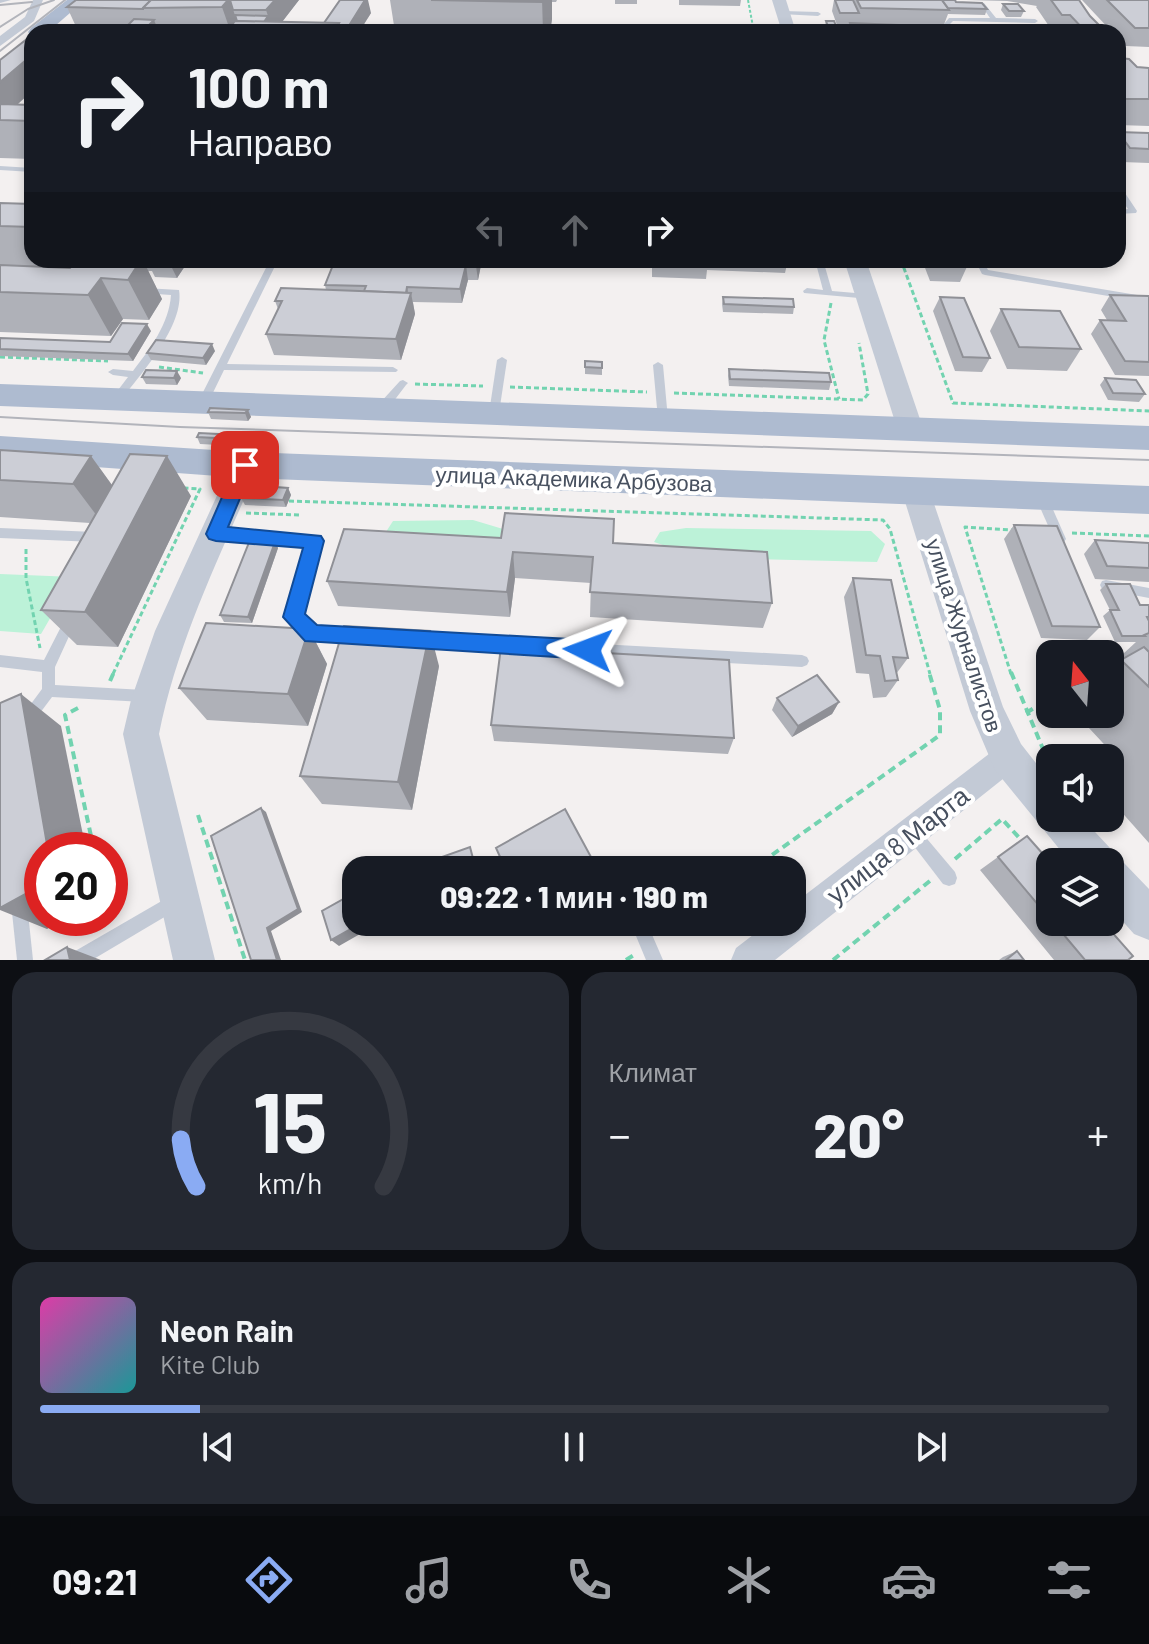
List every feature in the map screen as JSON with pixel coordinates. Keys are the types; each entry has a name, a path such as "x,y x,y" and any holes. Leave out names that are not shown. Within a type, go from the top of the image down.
{"main road":[{"path":"47,24 77,0"},
{"path":"0,61 24,42"},
{"path":"0,395 122,382 203,402 381,409 496,400 661,405 910,428 1149,438"},
{"name":"улица Академика Арбузова","path":"0,448 245,465 1149,500"},
{"path":"0,469 141,482 245,465"}],"street":[{"path":"0,42 30,19 38,0"},
{"path":"858,268 910,428"},
{"path":"194,960 141,734 148,696 229,523 245,465"},
{"name":"улица Журналистов","path":"916,492 987,711 1008,757 1036,793"},
{"name":"улица 8 Марта","path":"748,960 1008,757"},
{"path":"1069,832 1083,848"},
{"path":"1124,892 1149,919"}],"lane":[{"path":"0,1 8,0"},
{"path":"984,5 994,20"},
{"path":"781,6 818,14"},
{"path":"947,24 951,19 1035,21"},
{"path":"2,171 24,170"},
{"path":"203,402 270,268"},
{"path":"821,268 828,293"},
{"path":"983,268 985,272 1149,300"},
{"path":"122,382 147,359 177,304 176,292 128,291"},
{"path":"807,291 867,297"},
{"path":"496,400 502,360"},
{"path":"658,365 661,405"},
{"path":"221,367 393,370"},
{"path":"381,409 403,383"},
{"path":"1040,496 1059,536"},
{"path":"229,523 315,541 294,617 312,635 360,637"},
{"path":"0,533 111,537"},
{"path":"1106,585 1149,593"},
{"path":"21,725 49,691 48,667 80,602"},
{"path":"407,640 802,661"},
{"path":"0,662 48,667"},
{"path":"49,691 148,696"},
{"path":"912,832 946,874"},
{"path":"17,884 25,960"},
{"path":"76,960 179,898"},
{"path":"644,936 655,960"}],"path":[{"path":"748,0 752,24"},
{"path":"904,268 953,403 1149,411"},
{"path":"828,293 831,303 823,322 822,338 839,399"},
{"path":"403,383 496,400 661,405 863,400 868,394 857,334"},
{"path":"90,832 65,715 103,694 200,489 141,482"},
{"path":"289,501 883,520 890,529 940,710 940,735 771,856"},
{"path":"561,510 561,518"},
{"path":"229,523 300,515"},
{"path":"1040,744 1026,713 965,527 1059,536 1149,536"},
{"path":"26,534 29,593 36,638 48,667"},
{"path":"1026,713 1036,707"},
{"path":"198,815 245,960"},
{"path":"833,960 946,874 1002,819 1031,850"}],"green space":[{"path":"473,520 503,529 499,539 384,535 393,521"},
{"path":"686,528 871,531 885,544 877,562 702,558 654,542 660,532"},
{"path":"0,574 74,577 41,634 0,631"}],"building":[{"path":"76,0 151,0 143,9 67,7"},
{"path":"151,0 228,0 222,7 143,8"},
{"path":"230,0 275,0 266,10 233,10"},
{"path":"340,0 365,0 350,24 324,23"},
{"path":"431,0 542,0 542,2"},
{"path":"835,0 853,0 859,13 840,13"},
{"path":"857,0 942,0 949,10 861,8"},
{"path":"942,0 982,3 987,9 948,8"},
{"path":"1051,0 1079,0 1098,24 1078,24 1070,15 1062,15"},
{"path":"1107,0 1149,0 1149,28 1135,28"},
{"path":"1003,4 1018,4 1024,11 1009,11"},
{"path":"235,15 268,16 264,22 237,21"},
{"path":"134,19 154,20 150,24 129,24"},
{"path":"235,21 339,23 338,24 233,24"},
{"path":"24,41 24,62 0,82 0,60"},
{"path":"1126,59 1137,67 1149,68 1149,99 1126,99"},
{"path":"0,104 24,105 24,121 0,120"},
{"path":"1126,132 1149,133 1149,149 1130,148 1126,143"},
{"path":"0,203 24,204 24,227 0,226"},
{"path":"0,265 24,268 136,268 128,280 101,278 88,295 0,292"},
{"path":"332,268 465,268 460,289 407,287 406,293 364,291 366,286 325,285"},
{"path":"281,288 411,293 396,339 266,334 282,301 275,301"},
{"path":"1110,295 1149,296 1149,362 1125,361 1100,320 1126,321"},
{"path":"723,297 793,299 794,307 724,304"},
{"path":"940,297 964,298 990,358 963,357"},
{"path":"1001,309 1060,311 1081,349 1019,347"},
{"path":"122,323 147,324 128,354 0,349 0,338 110,342"},
{"path":"156,340 212,344 203,358 147,353"},
{"path":"585,361 602,362 602,368 585,367"},
{"path":"729,369 829,373 831,382 730,379"},
{"path":"146,370 177,371 174,378 142,377"},
{"path":"1105,378 1136,380 1145,394 1113,393"},
{"path":"210,408 248,410 245,413 208,412"},
{"path":"199,433 237,435 235,439 197,437"},
{"path":"0,450 91,456 73,484 0,480"},
{"path":"130,454 167,456 85,612 41,610"},
{"path":"247,485 288,488 283,500 241,498"},
{"path":"505,513 614,519 613,543 767,552 772,603 590,592 593,557 513,552 507,592 327,581 344,529 501,538"},
{"path":"1014,525 1057,526 1100,627 1052,626"},
{"path":"250,540 275,542 248,617 220,615"},
{"path":"1095,540 1149,543 1149,568 1107,566"},
{"path":"853,578 891,580 908,658 893,657 898,680 885,681 880,656 866,655"},
{"path":"1106,584 1130,584 1140,605 1149,605 1149,633 1145,636 1122,636 1110,610 1119,610"},
{"path":"206,623 309,629 288,694 179,688"},
{"path":"344,626 430,631 398,782 300,776"},
{"path":"501,647 729,660 734,738 491,725"},
{"path":"1144,647 1149,652 1149,687 1124,663 1124,658"},
{"path":"817,675 839,702 798,726 777,698"},
{"path":"21,694 45,832 24,832 24,895 0,908 0,703"},
{"path":"261,808 298,909 267,928 277,960 251,960 211,836"},
{"path":"565,809 590,856 500,856 496,848"},
{"path":"1027,836 1038,848 1036,902 998,857"},
{"path":"470,847 472,856 445,856"},
{"path":"342,900 342,934 331,940 322,911"},
{"path":"1065,936 1115,936 1133,956 1128,960 1085,960"},
{"path":"67,947 70,960 45,960"},
{"path":"1017,951 1024,960 1006,960"}],"tram line":[{"path":"0,27 28,9 54,0"},
{"path":"34,24 65,0"},
{"path":"0,5 32,2"},
{"path":"0,51 24,32"},
{"path":"0,417 180,427 1149,460"}],"route":[{"path":"245,465 216,534 315,541 294,617 312,635 588,650"}]}
